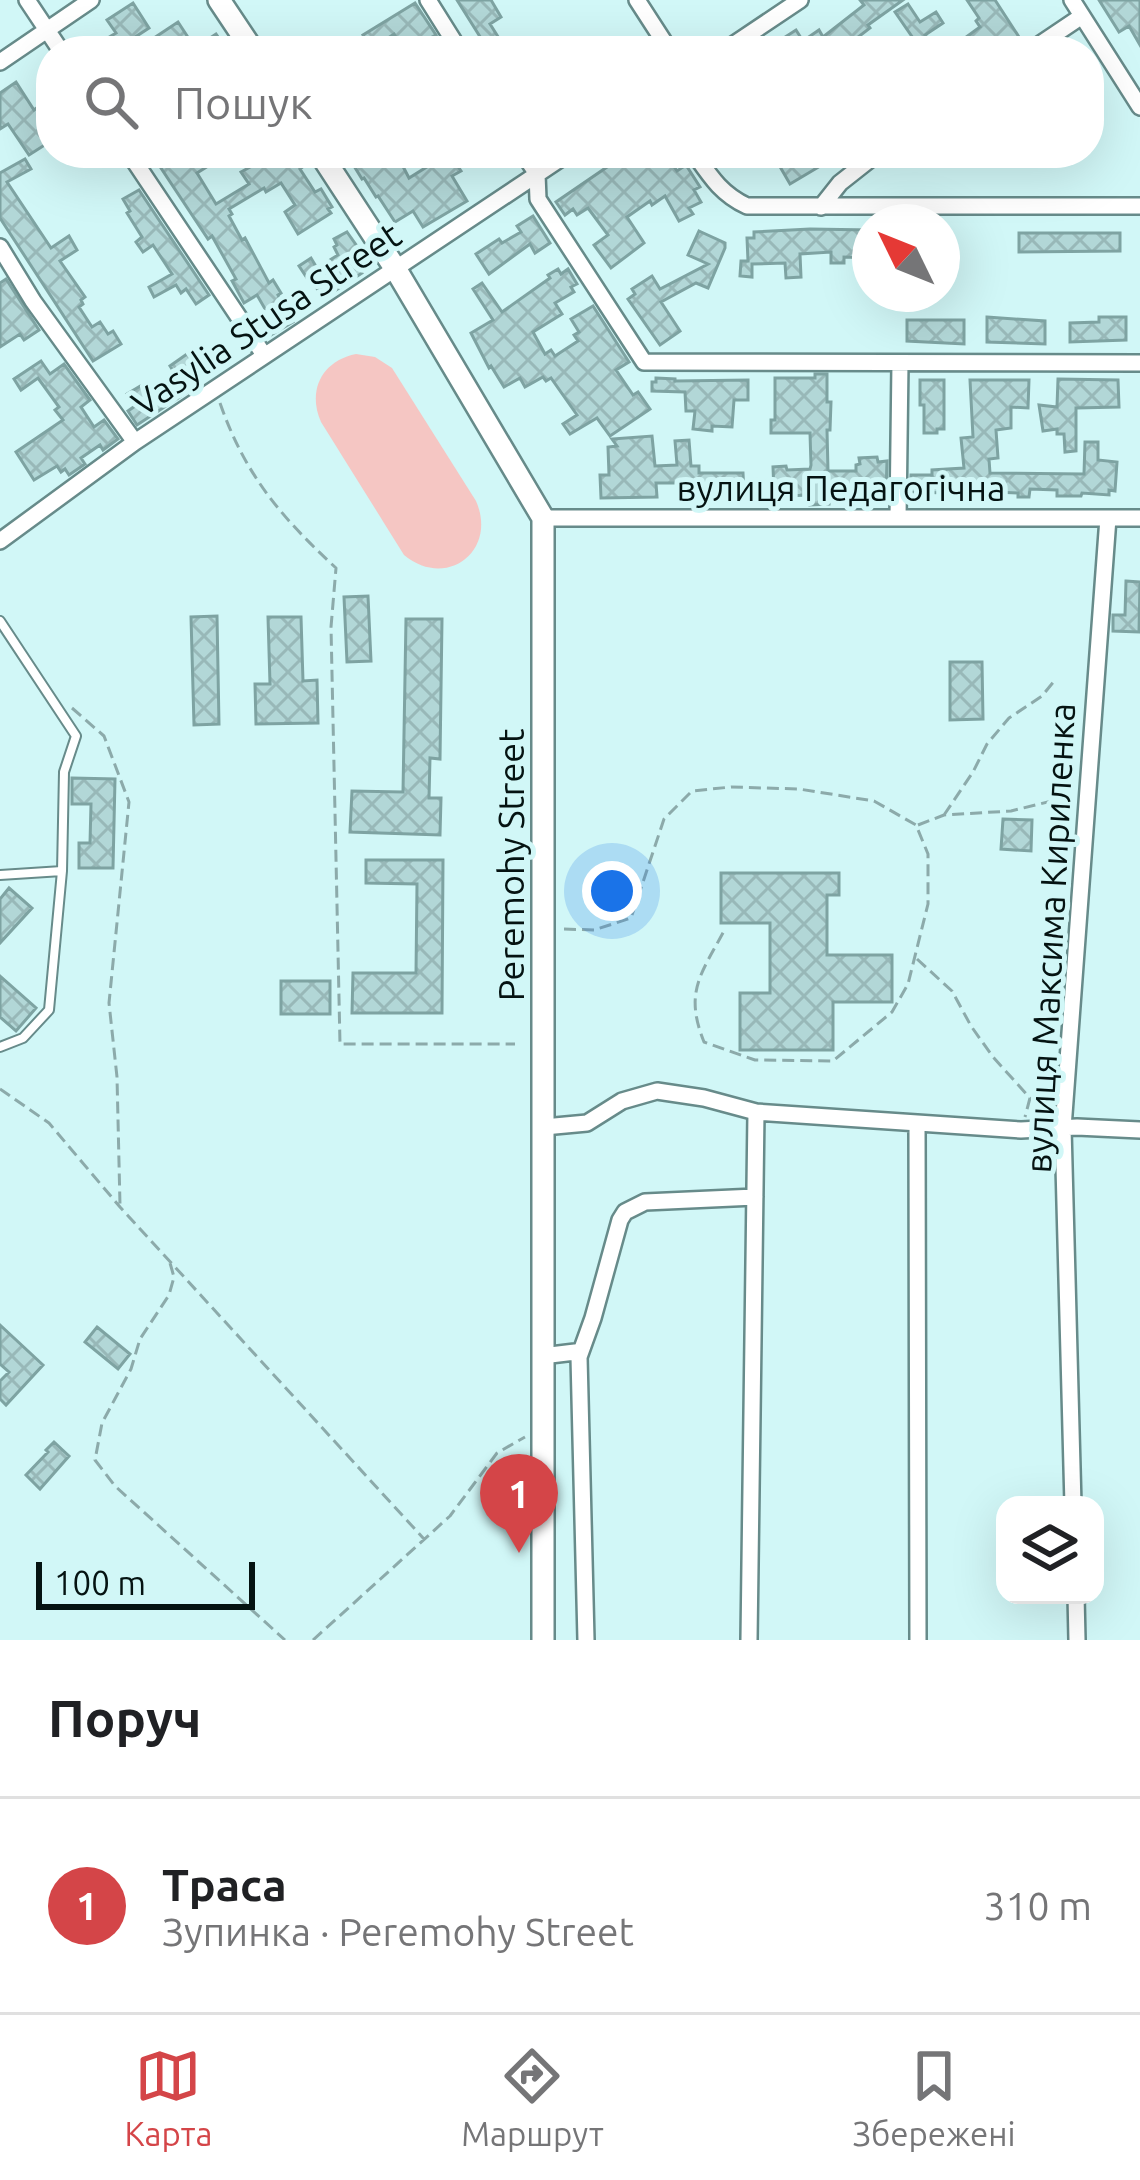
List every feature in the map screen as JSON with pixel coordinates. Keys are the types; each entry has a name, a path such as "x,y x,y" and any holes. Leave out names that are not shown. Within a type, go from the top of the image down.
{"street":[{"path":"27,0 51,36"},
{"path":"38,36 91,0"},
{"path":"219,0 243,36"},
{"path":"428,0 451,36"},
{"path":"637,0 660,36"},
{"path":"746,36 800,0"},
{"path":"1072,0 1095,36"},
{"path":"1052,36 1082,16"},
{"path":"0,62 36,37"},
{"path":"1104,50 1140,106"},
{"path":"139,168 264,355"},
{"path":"330,168 395,268 543,518"},
{"path":"533,168 538,199 644,362 1140,363"},
{"name":"Vasylia Stusa Street","path":"0,541 135,442 546,168"},
{"path":"705,168 729,197 747,206 1140,206"},
{"path":"820,207 858,168"},
{"path":"0,247 135,442"},
{"path":"898,518 900,363"},
{"name":"вулиця Педагогічна","path":"543,518 1140,518"},
{"name":"Peremohy Street","path":"543,518 543,1640"},
{"name":"вулиця Максима Кириленка","path":"1073,1496 1063,1128 1108,518"},
{"path":"544,1127 586,1123 622,1101 657,1091 756,1112 1022,1130 1140,1130"},
{"path":"749,1640 756,1112"},
{"path":"916,1123 918,1640"},
{"path":"586,1640 579,1357 620,1220 645,1202 754,1197"},
{"path":"542,1356 575,1352 579,1357"},
{"path":"1076,1604 1077,1640"}],"lane":[{"path":"0,621 76,736 64,772 62,871 49,1010 23,1038 0,1047"},
{"path":"0,875 62,871"}],"path":[{"path":"216,388 249,471 293,529 336,568 332,627 340,1044 515,1044"},
{"path":"944,814 987,744 1009,718 1042,696 1055,680"},
{"path":"57,706 72,707 104,736 129,802 110,1003 120,1207"},
{"path":"544,928 594,930 631,918 664,819 692,791 799,789 874,801 916,826 928,854 928,904 908,984 892,1012 832,1061 755,1060 704,1042 694,1017 697,988 724,931"},
{"path":"916,826 944,814 1011,812 1064,798"},
{"path":"916,958 952,992 970,1026 1030,1098 1022,1130"},
{"path":"0,1089 49,1124 424,1539"},
{"path":"170,1262 174,1277 170,1295 140,1339 131,1369 103,1424 95,1460 115,1486 285,1640"},
{"path":"313,1640 449,1516 497,1453 542,1428"}],"shaded area":[{"path":"356,354 375,357 392,368 476,501 480,535 464,560 436,568 404,555 321,422 316,399 320,379 334,363"}],"building":[{"path":"457,0 491,0 501,17 490,24 498,36 480,36"},
{"path":"860,0 903,0 860,36 824,36 864,5"},
{"path":"967,0 995,0 1018,36 968,36 980,27"},
{"path":"1099,0 1140,0 1140,45 1129,26 1119,32"},
{"path":"133,3 149,28 137,36 111,36 116,33 107,20"},
{"path":"415,3 436,35 364,36"},
{"path":"908,4 920,22 936,12 943,23 926,36 912,36 895,12"},
{"path":"178,22 187,36 157,36"},
{"path":"16,82 36,108 36,151 29,155 8,124 0,129 0,93"},
{"path":"25,159 31,169 7,182 51,248 69,236 77,250 60,261 85,297 79,307 92,327 100,322 121,344 93,361 0,218 0,173"},
{"path":"161,168 205,168 197,173 216,204 249,184 241,172 248,168 301,168 315,192 321,189 332,207 328,209 331,213 298,234 285,212 295,205 281,183 229,209 242,240 245,238 269,283 273,280 293,322 271,335 262,318 268,314 257,295 244,303 212,236 208,239"},
{"path":"355,168 404,168 409,178 425,168 459,168 452,176 467,201 423,227 413,211 395,222"},
{"path":"606,168 688,168 700,187 694,190 701,202 689,208 693,214 679,221 665,196 627,217 644,243 611,268 594,245 608,235 588,208 565,215 556,202"},
{"path":"781,168 817,168 790,184"},
{"path":"139,190 209,295 196,304 186,289 181,293 176,285 154,297 149,287 172,274 153,245 143,252 136,242 142,237 123,199"},
{"path":"533,216 550,243 535,253 530,244 489,274 476,254 521,232 517,226"},
{"path":"852,230 852,257 831,263 831,252 800,254 801,277 786,278 785,263 752,264 752,277 740,276 741,261 748,261 747,238 754,238 754,232"},
{"path":"699,231 725,243 725,248 708,288 696,283 661,302 680,331 660,345 628,299 635,294 632,289 652,276 660,289 708,264 688,255"},
{"path":"347,232 369,263 324,298 299,266 311,258 317,268 338,255 334,239"},
{"path":"1019,233 1120,233 1120,251 1019,252"},
{"path":"558,269 561,274 568,269 577,284 571,287 574,292 555,303 562,314 533,332 545,354 551,350 555,356 578,341 574,335 579,332 571,319 593,306 629,362 616,370 633,395 638,392 650,409 610,436 597,418 570,434 563,424 577,415 551,378 525,387 520,378 504,387 471,333 493,320 473,289 482,283 502,312"},
{"path":"6,279 39,330 24,340 20,334 0,347 0,283"},
{"path":"987,317 1045,321 1045,344 987,342"},
{"path":"1099,317 1126,317 1126,340 1070,342 1070,323 1099,322"},
{"path":"907,320 964,320 964,344 907,341"},
{"path":"194,349 204,363 194,370 200,378 198,385 137,425 128,411 135,406 127,394 142,385 149,396 177,377 170,366"},
{"path":"41,361 50,374 64,364 90,400 81,407 94,427 104,420 118,439 81,458 85,464 69,475 57,466 34,480 16,452 63,420 38,378 21,390 14,379"},
{"path":"815,374 827,374 827,402 831,402 828,471 856,471 859,458 877,457 878,462 887,461 886,493 863,495 857,484 829,485 829,504 810,505 810,495 774,493 773,467 810,469 811,465 810,433 771,433 775,378 815,378"},
{"path":"656,378 748,380 748,400 734,400 732,427 693,429 695,411 686,411 685,392 652,391"},
{"path":"1058,379 1118,380 1119,407 1076,408 1076,451 1065,452 1064,434 1057,434 1057,429 1043,431 1039,405 1057,407"},
{"path":"920,380 944,380 944,429 937,433 924,433"},
{"path":"970,380 1029,380 1028,408 1011,407 1011,428 996,430 998,458 989,459 990,473 1084,474 1085,442 1098,442 1098,460 1117,462 1115,491 1057,496 1057,490 1030,489 1029,497 994,492 972,496 972,489 910,492 911,475 964,468 961,438 973,437"},
{"path":"652,436 655,466 677,465 675,441 689,440 691,466 699,466 699,473 743,473 744,495 682,499 681,483 656,483 657,497 601,498 600,475 609,475 608,447 617,446 612,439"},
{"path":"1126,581 1140,582 1139,632 1113,631 1113,615 1125,615"},
{"path":"368,596 371,661 347,662 344,597"},
{"path":"217,616 219,724 194,725 191,617"},
{"path":"268,617 301,617 303,681 317,680 318,723 256,724 255,684 270,684"},
{"path":"406,619 442,619 440,759 430,758 429,798 441,798 440,835 350,832 352,791 403,792"},
{"path":"950,662 982,662 983,719 950,720"},
{"path":"72,778 115,779 113,868 79,868 79,843 90,843 91,804 72,804"},
{"path":"1003,819 1032,820 1031,851 1001,849"},
{"path":"366,860 443,860 442,1013 352,1013 353,973 416,973 417,884 366,883"},
{"path":"721,873 839,873 839,895 827,895 827,955 892,955 892,1002 833,1002 833,1050 740,1050 740,993 770,993 770,923 721,923"},
{"path":"9,888 32,908 0,943 0,899"},
{"path":"0,976 36,1008 16,1031 0,1017"},
{"path":"281,981 330,981 330,1014 281,1014"},
{"path":"0,1325 43,1365 6,1405 0,1399 0,1381 9,1372 0,1364"},
{"path":"97,1327 130,1354 118,1369 85,1342"},
{"path":"54,1442 69,1456 40,1489 26,1475"}],"place":[{"name":"Траса","path":"519,1553"}]}
